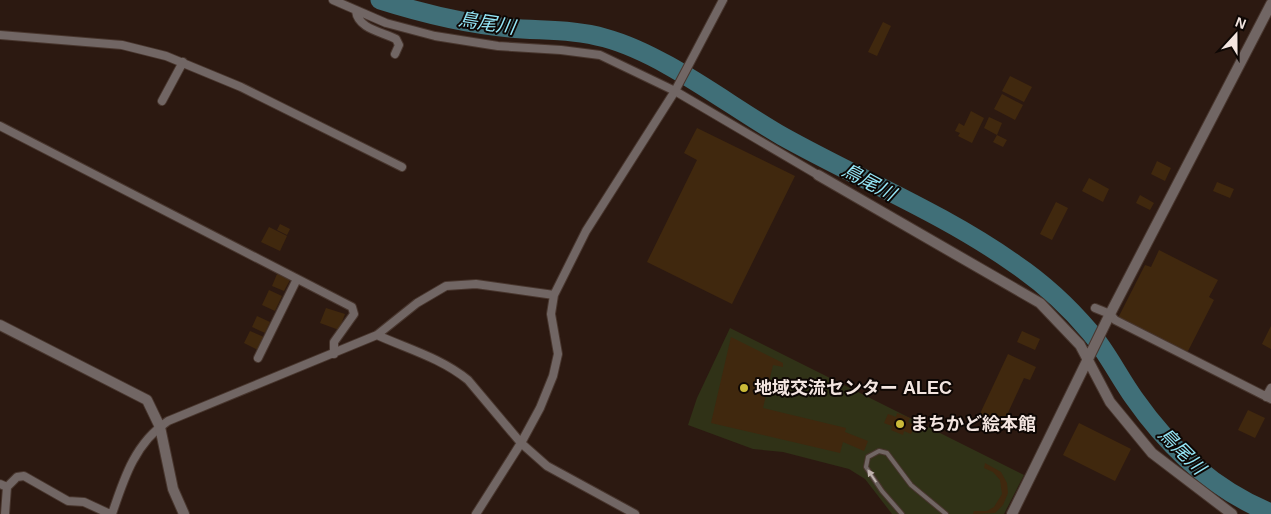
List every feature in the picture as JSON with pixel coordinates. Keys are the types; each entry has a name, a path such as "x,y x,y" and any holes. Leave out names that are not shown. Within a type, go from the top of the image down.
{"street":[{"path":"333,0 386,23 435,36 498,46 561,50 600,55 676,89 818,175 1032,297 1048,310 1076,340 1110,402 1152,453 1232,514"},
{"path":"476,514 540,408 553,376 558,354 551,314 554,295 586,230 676,89 723,0"},
{"path":"1012,514 1108,317 1271,4"},
{"path":"356,11 356,16 362,24 396,38 399,44 394,54"},
{"path":"0,35 122,45 183,62 268,100 402,167"},
{"path":"162,101 183,62"},
{"path":"0,126 354,309 352,318 334,342 334,354"},
{"path":"258,358 297,279"},
{"path":"5,514 3,486 17,477 24,476 68,501 84,502 111,514 133,458 160,427 180,415 377,336 417,303 446,286 476,284 554,295"},
{"path":"1095,308 1108,317 1269,398 1271,388"},
{"path":"0,325 142,397 150,406 160,427 173,489 184,514"},
{"path":"377,336 425,354 458,372 468,380 520,443 547,466 635,514"}],"lane":[{"path":"902,514 890,502 866,467 868,457 879,451 887,453 911,485 946,514"}],"green space":[{"path":"730,328 1024,475 1004,514 892,514 865,479 849,469 783,452 753,449 688,425 697,398"}],"building":[{"path":"883,22 891,26 877,56 868,52"},
{"path":"1010,76 1032,87 1024,102 1002,91"},
{"path":"1002,94 1023,105 1015,120 994,109"},
{"path":"971,111 984,118 972,143 958,136 960,133 955,131 959,123 964,126"},
{"path":"989,117 1002,123 997,135 984,128"},
{"path":"697,128 795,176 732,304 647,262 697,160 684,153"},
{"path":"997,135 1007,140 1003,147 993,142"},
{"path":"1157,161 1171,168 1165,181 1151,174"},
{"path":"1089,178 1109,189 1103,202 1082,191"},
{"path":"1217,182 1234,189 1230,198 1213,191"},
{"path":"1140,195 1154,203 1150,210 1136,203"},
{"path":"1056,202 1068,208 1052,240 1040,234"},
{"path":"280,224 290,229 287,235 277,230"},
{"path":"269,227 287,236 280,251 261,242"},
{"path":"1159,250 1218,280 1209,297 1214,300 1187,353 1118,318 1145,265 1151,267"},
{"path":"277,274 290,280 284,291 272,286"},
{"path":"269,290 282,296 275,311 262,305"},
{"path":"326,308 345,314 339,330 320,323"},
{"path":"257,316 270,322 265,333 252,327"},
{"path":"1271,326 1271,349 1262,344"},
{"path":"250,331 264,337 258,350 244,343"},
{"path":"1022,331 1040,339 1035,350 1017,342"},
{"name":"地域交流センター ALEC","path":"731,337 783,363 783,367 773,365 763,408 846,428 845,432 868,441 864,451 843,442 840,453 711,423"},
{"path":"1008,354 1036,367 1030,380 1024,378 1001,428 978,418"},
{"path":"1248,410 1265,418 1255,438 1238,430"},
{"name":"まちかど絵本館","path":"897,413 910,418 908,422 915,425 911,434 904,431 903,435 891,430 892,426 884,423 888,414 896,417"},
{"path":"1079,423 1131,449 1115,481 1063,455"},
{"path":"985,463 1001,472 1007,483 1008,493 1003,505 995,513 973,514 974,511 987,511 994,507 1002,494 1000,480 993,472 984,468"}],"waterway":[{"name":"鳥尾川","path":"380,0 460,21 510,28 581,33 605,38 627,46 673,68 761,124 811,152 930,212 1025,271 1055,295 1090,332 1128,390 1162,434 1194,466 1212,480 1250,504 1271,513"}],"place":[{"name":"地域交流センター ALEC","path":"744,388"},
{"name":"まちかど絵本館","path":"900,424"}]}
